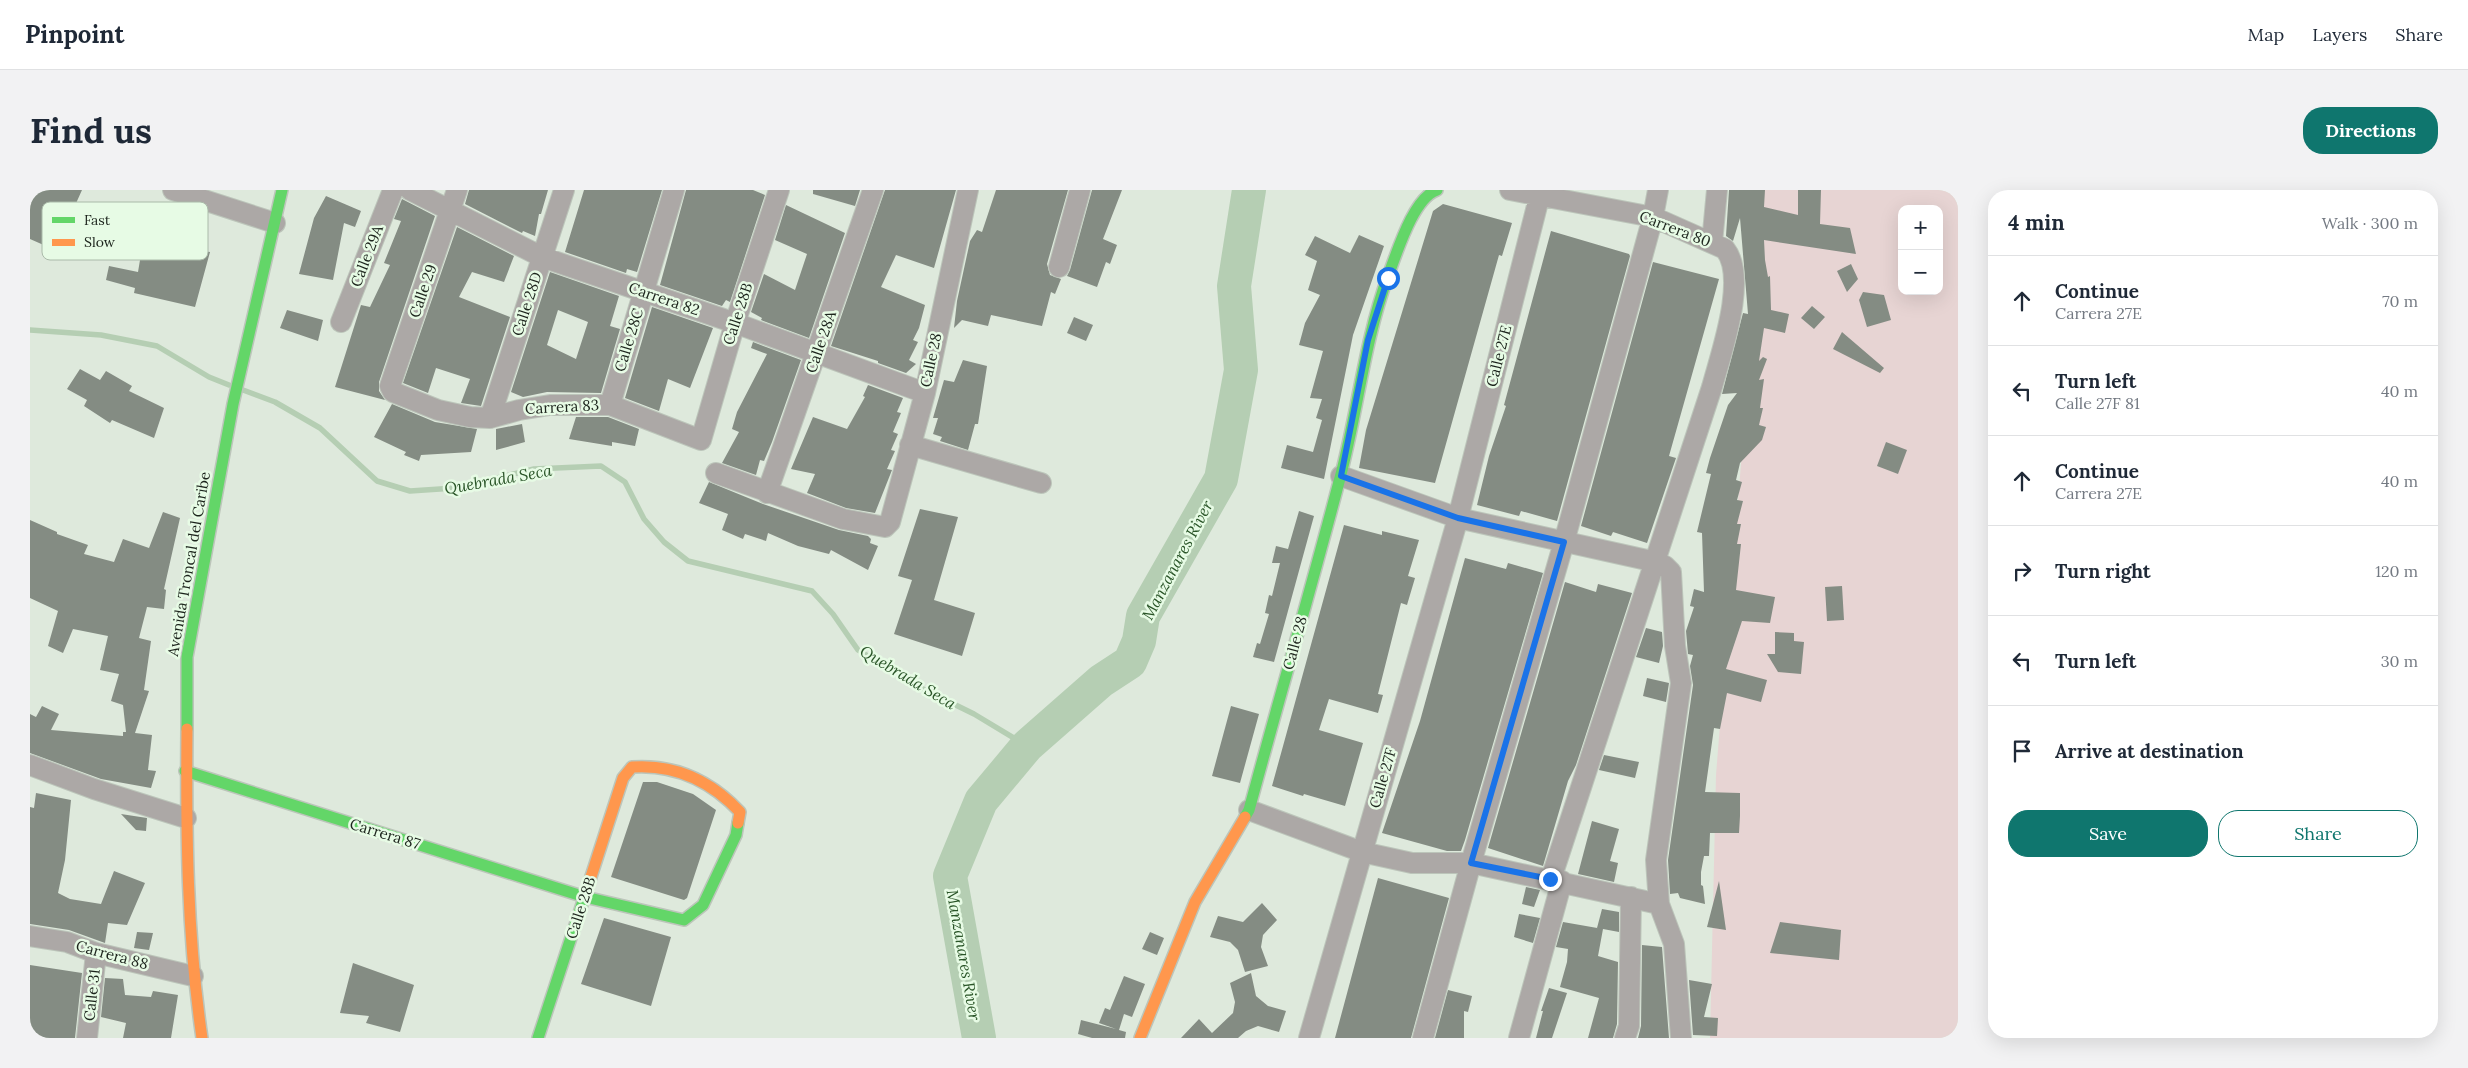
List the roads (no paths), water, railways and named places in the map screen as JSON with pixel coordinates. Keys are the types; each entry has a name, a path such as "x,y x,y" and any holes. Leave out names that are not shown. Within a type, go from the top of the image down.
{"main road":[{"name":"Avenida Troncal del Caribe","path":"202,1038 193,976 186,818 187,657 233,404 282,190"},
{"name":"Calle 28","path":"1140,1038 1195,902 1249,810 1341,476 1368,340 1388,278 1418,204 1431,192 1437,190"},
{"name":"Calle 28B","path":"538,1038 586,897 623,778 632,767 646,765 698,777 728,797 740,812 736,834 703,905 684,920 586,897"},
{"name":"Carrera 87","path":"185,771 586,897"}],"street":[{"path":"173,190 275,223"},
{"name":"Calle 29A","path":"342,322 393,190"},
{"name":"Carrera 82","path":"410,190 542,257 735,323 924,393"},
{"name":"Calle 29","path":"393,392 390,386 457,190"},
{"name":"Calle 28D","path":"490,418 564,190"},
{"name":"Calle 28C","path":"610,405 674,190"},
{"name":"Calle 28B","path":"701,440 735,323 779,190"},
{"name":"Calle 28A","path":"767,493 874,190"},
{"name":"Calle 28","path":"767,493 843,519 885,528 890,522 924,393 968,190"},
{"path":"1059,267 1080,190"},
{"name":"Carrera 80","path":"1510,190 1541,192 1652,218 1725,249 1731,257 1734,274 1732,308 1712,387 1656,562"},
{"path":"1423,1038 1471,863 1564,542 1658,190"},
{"path":"1712,243 1718,190"},
{"name":"Calle 27E","path":"1458,518 1541,192"},
{"name":"Carrera 83","path":"393,392 438,410 470,417 490,418 519,410 550,405 610,405 701,440"},
{"path":"910,445 1041,483"},
{"path":"716,473 767,493"},
{"path":"1341,476 1458,518 1656,562 1665,566 1670,572 1673,580 1675,646 1681,683 1656,860 1659,904 1674,944 1681,1038"},
{"name":"Calle 27F","path":"1309,1038 1458,518"},
{"path":"1519,1038 1556,880 1656,562"},
{"path":"30,766 94,789 186,818"},
{"path":"1249,810 1362,852 1412,863 1471,863 1556,880 1659,904"},
{"path":"1625,1038 1629,1026 1631,898"},
{"name":"Carrera 88","path":"30,936 67,942 96,953 193,976"},
{"name":"Calle 31","path":"87,1038 96,953"}],"waterway":[{"name":"Manzanares River","path":"979,1038 950,876 981,801 1027,746 1101,681 1130,662 1139,641 1143,616 1221,479 1241,370 1234,286 1249,190"},
{"name":"Quebrada Seca","path":"30,330 101,335 157,346 209,377 229,385"},
{"name":"Quebrada Seca","path":"243,390 275,402 320,428 377,481 410,491 455,488 534,469 601,466 625,482 644,519 664,542 688,561 812,591 833,614 858,650 919,687 974,714 1027,746"}]}
